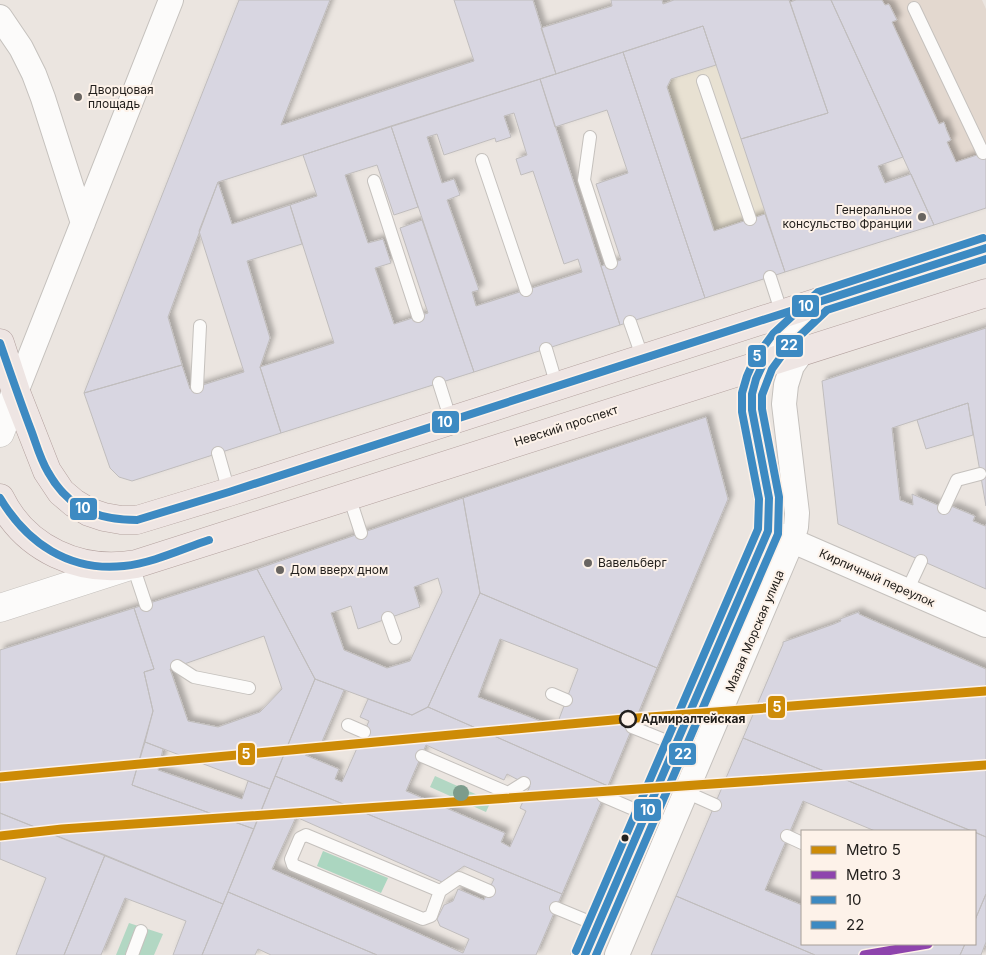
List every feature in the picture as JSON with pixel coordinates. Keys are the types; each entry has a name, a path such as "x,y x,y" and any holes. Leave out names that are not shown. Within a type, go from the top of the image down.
{"main road":[{"path":"0,343 16,392 51,478 68,498 89,512 113,519 137,520 230,492 986,248"},
{"name":"Невский проспект","path":"0,498 13,519 28,536 47,549 68,559 90,565 113,567 136,564 986,292"}],"street":[{"path":"0,433 171,0"},
{"path":"0,17 21,48 34,74 83,223"},
{"name":"Малая Морская улица","path":"617,955 686,792 780,536 769,498 752,410 752,394 756,379 763,364 781,340 822,301"},
{"name":"Малая Морская улица","path":"585,955 674,744 780,536 796,527 784,404 786,385 792,366 802,352"},
{"name":"Кирпичный переулок","path":"780,536 986,625"},
{"name":"Невский проспект","path":"0,608 140,563"}],"lane":[{"path":"914,8 983,153"},
{"path":"703,80 750,219"},
{"path":"590,137 584,180 611,263"},
{"path":"482,160 526,290"},
{"path":"374,181 418,316"},
{"path":"770,277 782,314"},
{"path":"630,322 643,359"},
{"path":"197,387 200,326"},
{"path":"546,349 558,386"},
{"path":"439,383 451,420"},
{"path":"218,454 230,492"},
{"path":"944,508 957,480 980,474"},
{"path":"349,496 361,533"},
{"path":"907,591 920,560"},
{"path":"140,563 146,605"},
{"path":"388,618 395,638"},
{"path":"177,666 194,677 249,688"},
{"path":"552,694 566,700"},
{"path":"348,725 364,732"},
{"path":"632,727 674,744"},
{"path":"422,756 508,793 524,783"},
{"path":"659,780 715,805"},
{"path":"603,796 645,814"},
{"path":"440,891 306,835 300,838 291,859 293,865 423,919 431,916 440,891 459,878 489,891"},
{"path":"787,836 801,843"},
{"path":"556,908 597,926"},
{"path":"132,955 141,931"}],"shaded area":[{"path":"831,0 982,0 986,9 986,208 934,225"},
{"path":"703,26 785,272 705,298 623,52"}],"green space":[{"path":"435,776 491,801 486,812 430,787"},
{"path":"323,851 388,878 381,893 317,866"},
{"path":"129,923 163,934 154,955 116,955"}],"building":[{"path":"239,0 330,0 281,125 474,61 454,0 533,0 556,74 218,182 168,317 182,365 84,393"},
{"path":"611,0 662,0 663,4 674,0 789,0 828,113 741,139 703,26 556,74 541,28 612,6"},
{"path":"796,0 831,0 903,157 878,166 885,183 911,174 934,225 785,272 741,139 828,113 790,2"},
{"path":"831,0 882,0 885,5 889,4 897,20 892,22 939,124 944,122 951,140 947,142 956,162 986,152 986,208 934,225"},
{"path":"703,26 716,65 671,79 667,87 714,231 765,214 785,272 705,298 623,52"},
{"path":"623,52 705,298 620,325 601,266 621,260 596,184 628,173 607,110 555,127 540,79"},
{"path":"540,79 620,325 474,372 391,126","holes":["514,113 527,155 516,159 521,175 533,171 564,264 578,259 582,272 476,306 472,292 479,290 447,200 460,195 454,179 442,183 427,137 437,134 444,155 495,138 496,142 511,137 504,116"]},
{"path":"391,126 418,207 394,215 377,165 345,175 368,243 383,239 391,263 375,268 394,324 428,313 400,228 422,220 474,372 281,433 260,367 334,343 290,205 317,196 303,155"},
{"path":"218,182 232,224 290,205 302,244 247,261 270,338 260,367 281,433 132,481 119,477 110,468 84,393 182,365 190,389 244,372 199,231"},
{"path":"986,328 986,506 968,403 892,428 900,500 913,505 912,494 949,510 951,506 975,516 973,521 985,526 986,524 986,589 838,524 822,381"},
{"path":"968,403 973,435 926,449 917,420"},
{"name":"Вавельберг","path":"706,417 728,499 657,668 480,593 463,498"},
{"path":"463,498 480,593 428,707 412,715 315,679 257,569","holes":["438,578 442,592 410,661 387,668 344,650 331,613 351,606 358,629 420,607 414,587"]},
{"path":"257,569 315,679 270,789 145,742 153,711 144,672 154,669 134,608","holes":["264,636 282,689 260,712 218,727 188,721 170,669"]},
{"path":"480,593 657,668 608,786 428,707","holes":["500,639 578,669 556,727 478,697"]},
{"path":"134,608 154,669 144,672 153,711 132,785 254,829 223,904 0,813 0,650"},
{"path":"859,612 859,614 870,619 986,669 986,837 976,833 976,830 969,830 743,738 783,642 834,624 841,621 840,619"},
{"path":"315,679 344,690 318,751 309,747 305,755 339,769 335,779 342,782 369,721 360,717 368,699 412,715 428,707 608,786 562,894 275,776","holes":["426,745 504,780 507,774 530,786 520,808 526,811 510,847 501,842 505,833 406,791"]},
{"path":"743,738 970,830 873,830 803,801 765,890 801,905 801,945 965,945 960,955 815,955 676,896"},
{"path":"145,742 163,749 158,770 242,799 248,781 270,789 254,829 132,785"},
{"path":"275,776 562,894 536,955 377,955 228,892","holes":["296,817 442,882 464,866 494,879 484,900 458,889 453,901 444,905 437,919 440,926 469,939 463,953 272,869"]},
{"path":"0,813 105,855 64,955 16,955 46,878 0,859"},
{"path":"976,832 986,837 986,894 976,918"},
{"path":"105,855 223,904 202,955 173,955 186,921 125,898 101,955 64,955"},
{"path":"228,892 377,955 271,955 258,949 255,955 202,955"},
{"path":"986,894 986,942 981,955 960,955 965,945 976,945 976,918"},
{"path":"676,896 815,955 651,955"}],"metro line":[{"name":"5","path":"0,777 624,719 986,691"},
{"name":"5","path":"0,836 62,829 986,765"},
{"name":"3","path":"864,955 922,945"}],"transit line":[{"name":"5","path":"576,951 758,529 759,499 742,412 742,393 754,360 773,334 818,292 983,238"},
{"name":"10","path":"0,343 40,456 56,484 74,503 85,509 109,518 137,520 986,248"},
{"name":"22","path":"596,955 778,534 779,497 762,409 762,395 772,369 788,347 827,310 986,259"},
{"name":"10","path":"585,955 768,531 769,498 752,410 752,394 763,364"},
{"name":"10","path":"0,498 23,528 37,541 68,559 85,564 104,567 135,564 157,559 209,540"}],"place":[{"name":"Дворцовая площадь","path":"78,97"},
{"name":"Генеральное консульство Франции","path":"922,217"},
{"name":"Вавельберг","path":"588,563"},
{"name":"Дом вверх дном","path":"280,570"},
{"name":"Адмиралтейская","path":"628,719"}]}
